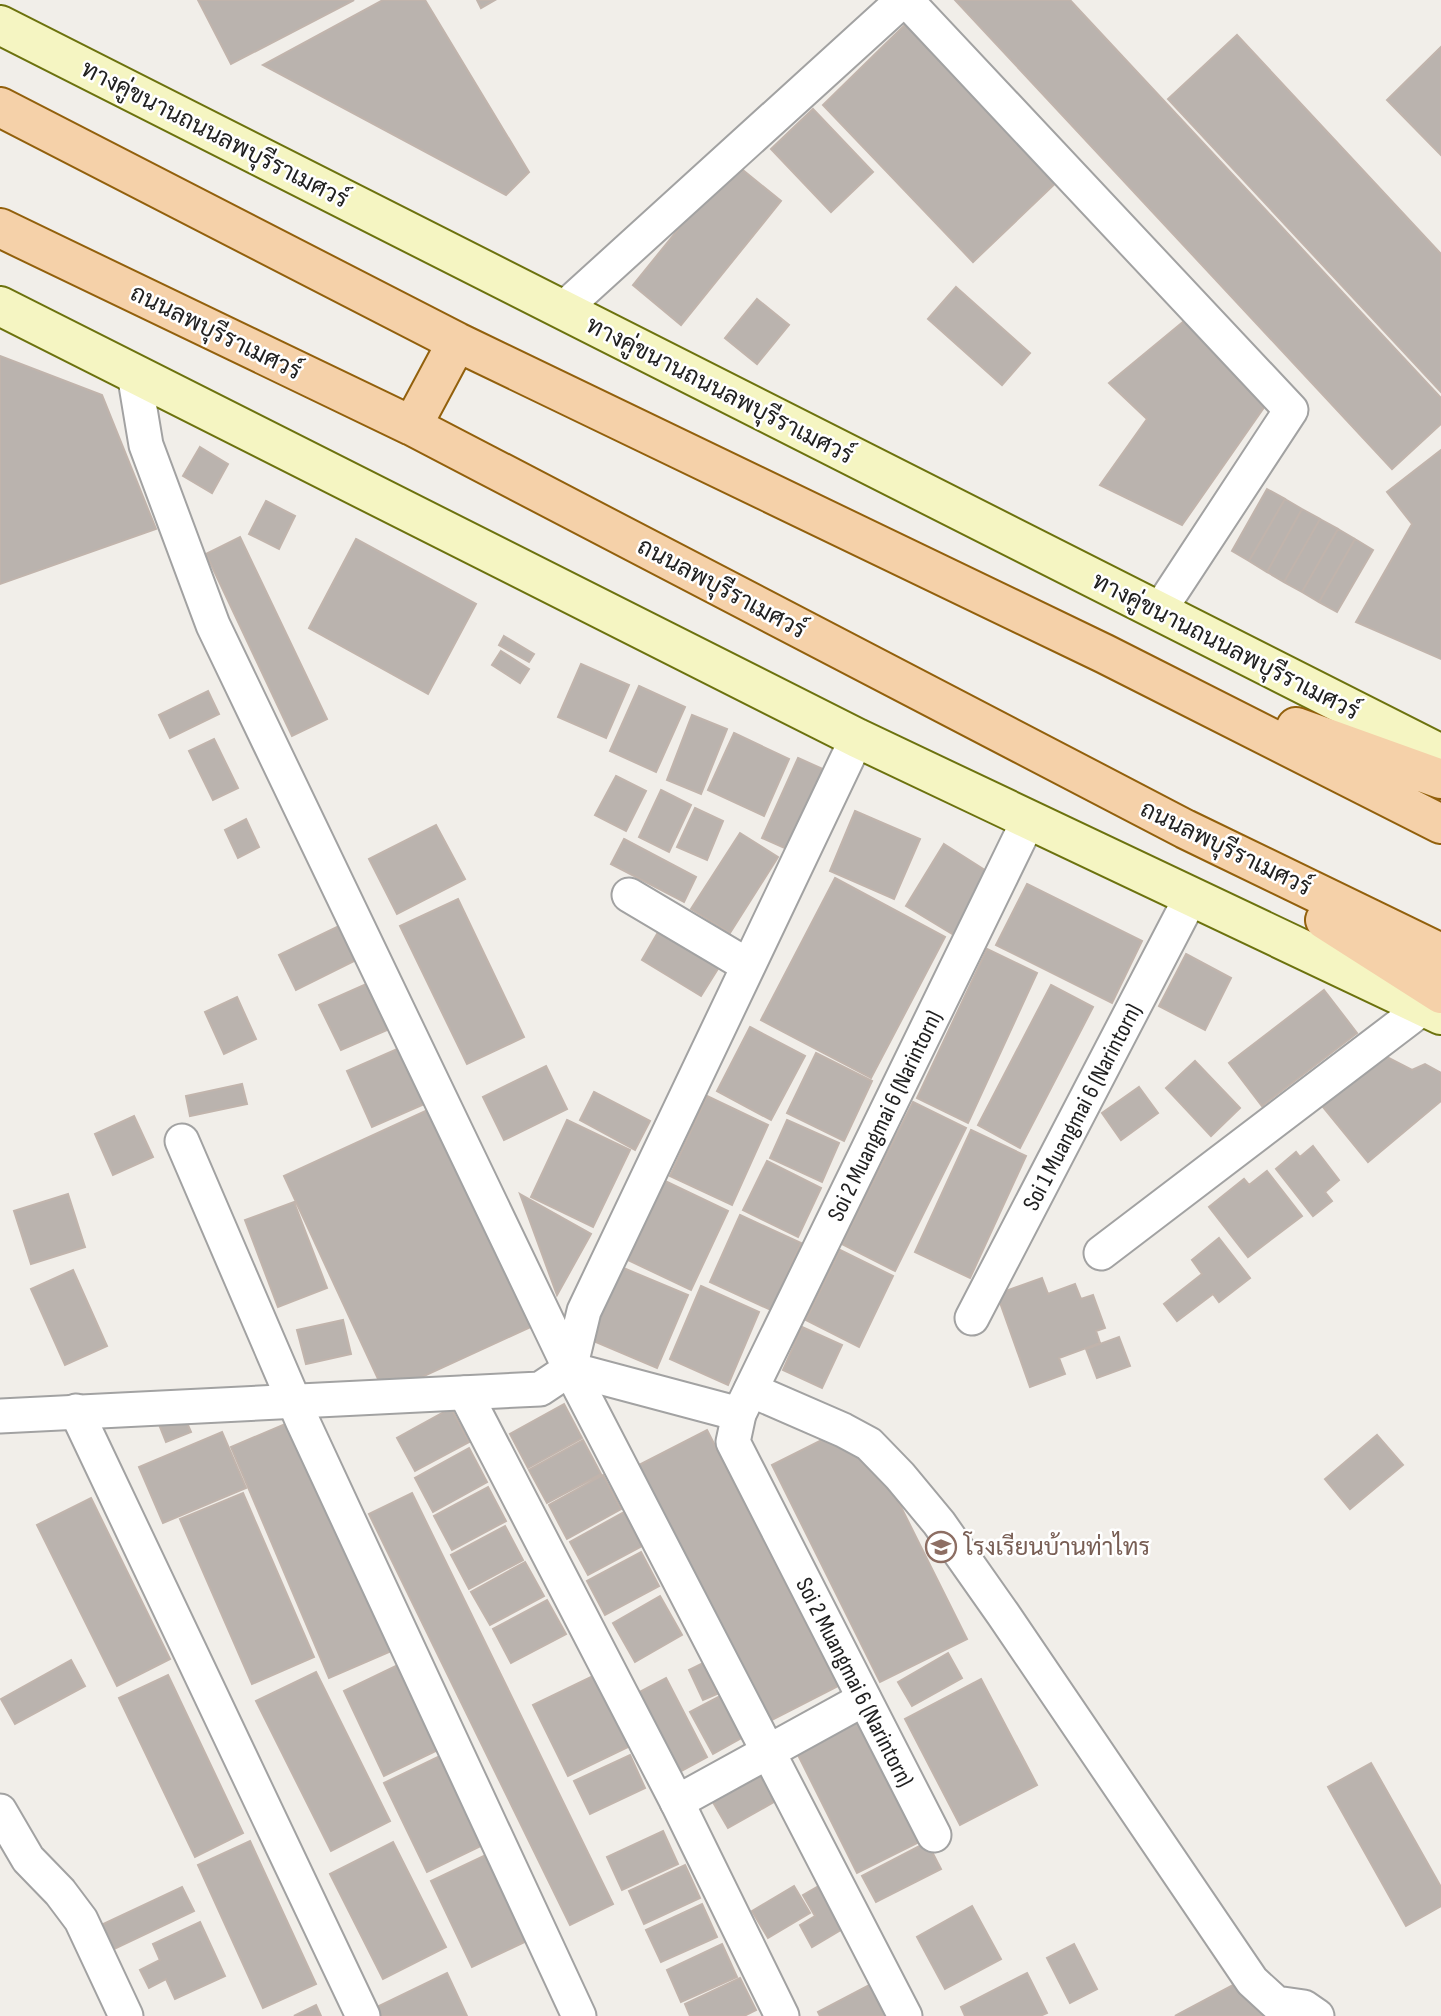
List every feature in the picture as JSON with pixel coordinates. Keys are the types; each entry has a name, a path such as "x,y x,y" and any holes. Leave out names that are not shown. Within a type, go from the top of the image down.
{"main road":[{"name":"ทางคู่ขนานถนนลพบุรีราเมศวร์","path":"0,25 1441,754"},
{"path":"0,107 457,342 1105,654 1441,824"},
{"name":"ถนนลพบุรีราเมศวร์","path":"0,228 412,426 1185,829 1441,953"},
{"path":"0,306 858,738 1191,897 1435,1005"},
{"path":"412,426 457,342"},
{"path":"1105,654 1275,720 1441,779"},
{"path":"1185,829 1435,1005"}],"street":[{"path":"562,310 905,0 1291,411 1159,611"},
{"path":"134,373 146,445 213,625 570,1370 905,2016"},
{"path":"570,1370 584,1311 747,965 858,738"},
{"name":"Soi 2 Muangmai 6 (Narintorn)","path":"934,1835 733,1442 745,1402 1029,819"},
{"path":"629,895 747,965"},
{"name":"Soi 1 Muangmai 6 (Narintorn)","path":"972,1318 1191,897"},
{"path":"1101,1253 1435,1005"},
{"path":"182,1142 294,1401 579,2016"},
{"path":"0,1416 540,1389 570,1370 745,1402 869,1444 939,1522 1252,1981 1276,2003 1304,2007 1317,2016"},
{"path":"465,1392 677,1802 782,2016"},
{"path":"76,1411 363,2016"},
{"path":"677,1802 864,1699"},
{"path":"0,1811 28,1859 60,1892 81,1920 126,2016"}],"building":[{"path":"198,0 354,0 231,64"},
{"path":"383,0 425,0 529,172 506,195 263,65"},
{"path":"477,0 495,0 481,8"},
{"path":"955,0 1070,0 1441,398 1441,424 1392,469"},
{"path":"912,18 1063,176 973,262 823,105"},
{"path":"1237,35 1441,254 1441,392 1168,99"},
{"path":"1441,47 1441,155 1387,100"},
{"path":"813,109 873,172 831,212 771,149"},
{"path":"733,162 781,201 681,325 633,285"},
{"path":"956,287 1030,353 1002,385 928,319"},
{"path":"757,299 789,325 757,364 725,338"},
{"path":"1184,321 1267,403 1182,525 1100,485 1147,419 1109,383"},
{"path":"0,356 102,395 156,529 0,584"},
{"path":"200,447 228,464 212,493 183,476"},
{"path":"1441,450 1441,659 1356,622 1412,524 1387,492"},
{"path":"1267,489 1285,499 1249,561 1232,551"},
{"path":"1285,499 1302,509 1267,572 1249,561"},
{"path":"266,501 295,516 279,549 249,534"},
{"path":"1302,509 1320,519 1284,582 1267,572"},
{"path":"1320,519 1338,529 1302,592 1284,582"},
{"path":"1338,529 1355,539 1319,602 1302,592"},
{"path":"240,537 327,719 292,736 206,554"},
{"path":"356,539 476,604 428,694 309,628"},
{"path":"1355,539 1373,550 1337,612 1319,602"},
{"path":"504,636 534,654 529,662 499,645"},
{"path":"501,651 529,669 520,683 492,665"},
{"path":"581,664 629,685 606,738 558,717"},
{"path":"639,686 685,707 656,772 610,751"},
{"path":"208,691 219,714 170,738 159,715"},
{"path":"692,715 727,729 701,794 667,780"},
{"path":"734,733 789,759 764,816 708,790"},
{"path":"214,739 238,788 213,800 189,751"},
{"path":"798,758 825,770 789,850 762,838"},
{"path":"616,776 646,791 626,831 595,815"},
{"path":"661,790 691,805 669,852 639,837"},
{"path":"695,808 723,821 707,860 677,847"},
{"path":"855,811 920,839 894,899 830,871"},
{"path":"246,819 259,847 238,858 225,830"},
{"path":"436,825 465,879 397,914 369,859"},
{"path":"740,833 778,857 730,933 691,909"},
{"path":"624,839 696,877 684,902 611,864"},
{"path":"944,844 999,879 962,940 906,906"},
{"path":"835,878 945,937 871,1078 761,1020"},
{"path":"1027,884 1142,941 1112,1003 996,945"},
{"path":"458,899 524,1037 467,1064 400,926"},
{"path":"664,922 724,959 701,996 642,960"},
{"path":"341,925 358,959 296,990 279,955"},
{"path":"987,949 1037,973 968,1123 917,1098"},
{"path":"1186,954 1231,978 1205,1030 1159,1006"},
{"path":"373,981 394,1027 341,1050 319,1005"},
{"path":"1051,985 1093,1007 1020,1148 978,1125"},
{"path":"1324,990 1357,1033 1262,1106 1229,1063"},
{"path":"237,997 256,1039 224,1054 205,1012"},
{"path":"750,1027 805,1056 771,1120 717,1091"},
{"path":"404,1046 429,1102 372,1127 347,1071"},
{"path":"1377,1052 1412,1070 1425,1064 1441,1073 1441,1101 1368,1162 1318,1101"},
{"path":"816,1053 872,1081 844,1141 787,1113"},
{"path":"1195,1061 1240,1108 1211,1136 1166,1088"},
{"path":"546,1066 567,1109 504,1140 483,1097"},
{"path":"242,1084 247,1104 190,1116 186,1096"},
{"path":"1139,1087 1158,1113 1121,1140 1102,1113"},
{"path":"594,1092 650,1121 635,1150 580,1120"},
{"path":"707,1096 768,1125 732,1205 670,1176"},
{"path":"913,1102 966,1128 895,1271 842,1244"},
{"path":"434,1107 535,1325 385,1394 284,1176"},
{"path":"134,1116 153,1157 113,1175 95,1134"},
{"path":"567,1120 630,1150 593,1227 531,1197"},
{"path":"787,1120 839,1143 822,1182 770,1158"},
{"path":"971,1130 1026,1156 970,1278 915,1252"},
{"path":"1313,1146 1339,1180 1325,1192 1332,1201 1313,1216 1276,1169 1296,1152 1300,1157"},
{"path":"767,1161 821,1188 798,1237 743,1210"},
{"path":"1267,1171 1302,1216 1248,1257 1209,1207 1244,1179 1249,1185"},
{"path":"665,1181 728,1211 691,1290 628,1260"},
{"path":"68,1194 85,1247 31,1264 14,1211"},
{"path":"520,1194 591,1234 557,1295"},
{"path":"294,1202 327,1288 278,1307 245,1220"},
{"path":"740,1215 801,1243 771,1310 710,1282"},
{"path":"1219,1238 1250,1278 1219,1302 1213,1294 1177,1321 1164,1304 1202,1274 1192,1260"},
{"path":"840,1250 893,1276 859,1347 806,1320"},
{"path":"621,1267 688,1295 657,1368 591,1340"},
{"path":"73,1270 107,1346 65,1365 31,1289"},
{"path":"1042,1278 1048,1294 1075,1284 1081,1299 1093,1295 1105,1328 1096,1331 1100,1343 1059,1358 1065,1374 1030,1387 997,1294"},
{"path":"701,1286 759,1312 728,1385 670,1359"},
{"path":"343,1320 351,1354 306,1364 297,1330"},
{"path":"802,1327 842,1345 822,1388 783,1370"},
{"path":"1119,1337 1130,1366 1097,1378 1086,1349"},
{"path":"564,1404 582,1438 528,1468 510,1434"},
{"path":"451,1408 469,1442 415,1471 397,1438"},
{"path":"184,1416 191,1432 166,1442 158,1422"},
{"path":"297,1419 396,1649 329,1678 231,1447"},
{"path":"707,1430 838,1686 770,1721 639,1465"},
{"path":"222,1432 246,1488 163,1523 139,1467"},
{"path":"1377,1435 1403,1465 1350,1509 1325,1479"},
{"path":"826,1438 883,1471 967,1639 880,1682 772,1465"},
{"path":"583,1440 601,1474 547,1503 529,1470"},
{"path":"469,1448 487,1482 433,1512 415,1478"},
{"path":"603,1475 621,1509 567,1539 549,1505"},
{"path":"488,1487 506,1521 452,1550 434,1516"},
{"path":"243,1493 314,1657 252,1684 180,1519"},
{"path":"412,1493 613,1904 570,1925 369,1514"},
{"path":"91,1498 170,1659 117,1686 37,1525"},
{"path":"624,1512 642,1546 588,1575 570,1542"},
{"path":"505,1526 523,1560 469,1589 451,1555"},
{"path":"641,1552 659,1586 605,1615 587,1581"},
{"path":"525,1562 544,1596 490,1625 471,1592"},
{"path":"660,1596 682,1635 635,1662 613,1623"},
{"path":"547,1600 566,1634 511,1663 493,1629"},
{"path":"948,1653 962,1678 912,1706 898,1682"},
{"path":"71,1660 85,1686 15,1724 1,1699"},
{"path":"404,1662 444,1747 384,1776 344,1691"},
{"path":"703,1663 717,1694 703,1700 689,1670"},
{"path":"316,1672 390,1821 331,1851 256,1701"},
{"path":"168,1675 243,1833 195,1857 119,1698"},
{"path":"595,1675 630,1746 568,1776 533,1705"},
{"path":"666,1678 707,1757 676,1774 634,1695"},
{"path":"981,1679 1037,1785 960,1825 905,1719"},
{"path":"720,1696 743,1737 713,1754 690,1712"},
{"path":"859,1712 923,1840 857,1873 793,1745"},
{"path":"446,1753 489,1842 427,1872 384,1783"},
{"path":"630,1755 645,1788 590,1814 574,1781"},
{"path":"1371,1763 1441,1887 1441,1906 1406,1926 1328,1787"},
{"path":"763,1767 781,1798 728,1828 710,1797"},
{"path":"663,1831 678,1864 622,1890 607,1857"},
{"path":"250,1841 316,1984 263,2008 198,1865"},
{"path":"393,1842 446,1947 383,1979 330,1874"},
{"path":"927,1842 941,1869 876,1902 862,1876"},
{"path":"492,1852 533,1938 472,1967 431,1881"},
{"path":"685,1865 700,1898 644,1924 629,1891"},
{"path":"822,1884 846,1927 812,1947 800,1925 815,1916 803,1895"},
{"path":"794,1886 810,1913 768,1938 752,1911"},
{"path":"182,1887 194,1911 110,1951 99,1926"},
{"path":"702,1904 717,1937 661,1962 646,1930"},
{"path":"972,1906 1001,1959 945,1989 917,1937"},
{"path":"200,1922 225,1976 175,1999 166,1979 149,1988 140,1970 160,1960 153,1944"},
{"path":"722,1944 737,1977 681,2002 667,1970"},
{"path":"1074,1944 1097,1989 1070,2003 1047,1958"},
{"path":"447,1973 467,2016 381,2016 377,2007"},
{"path":"1027,1973 1047,2013 1040,2016 965,2016 961,2007"},
{"path":"740,1978 756,2010 744,2016 690,2016 685,2004"},
{"path":"1246,1978 1266,2016 1175,2016"},
{"path":"873,1983 890,2016 820,2016 818,2012"},
{"path":"316,2005 321,2016 294,2016"}],"place":[{"name":"โรงเรียนบ้านท่าไทร","path":"941,1547"}]}
